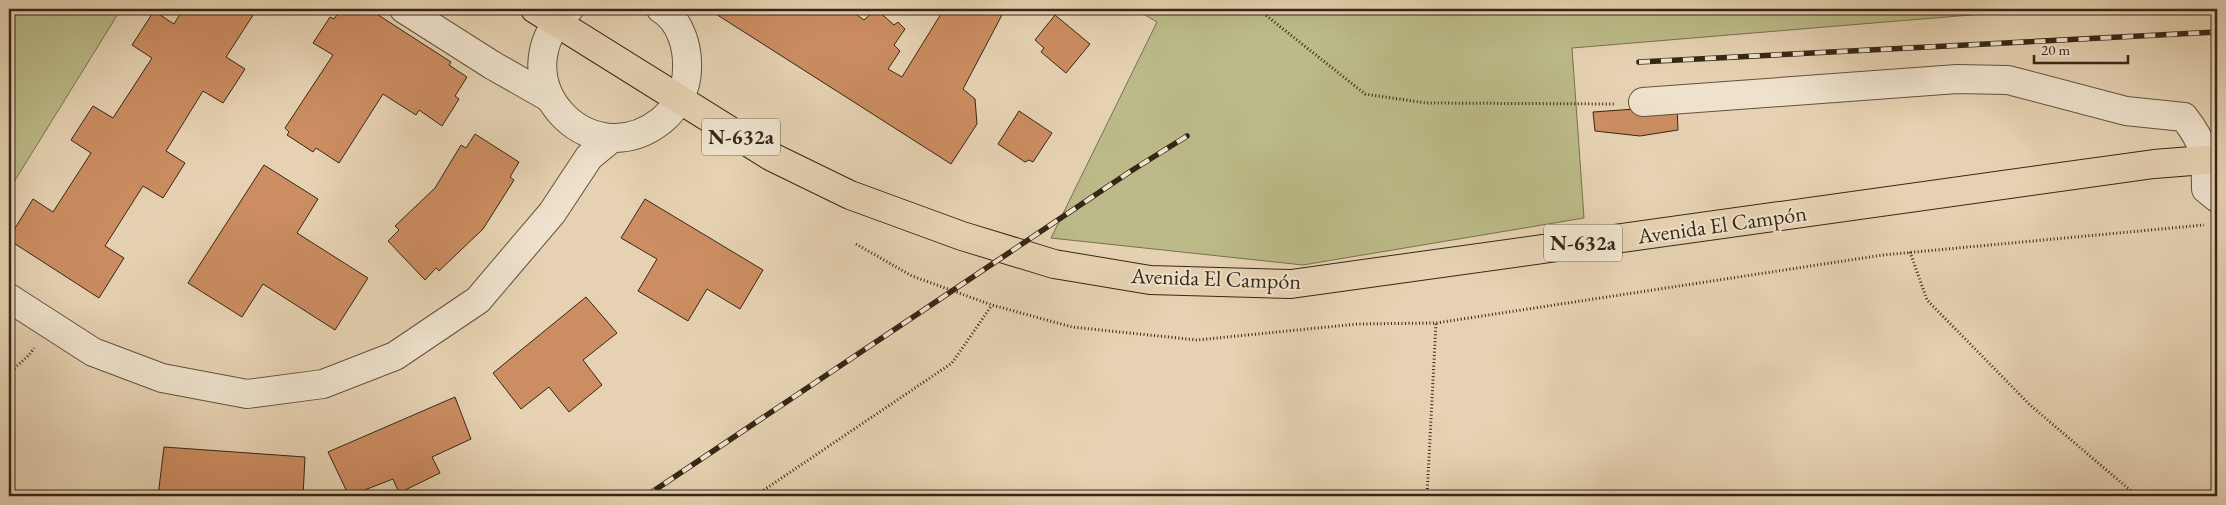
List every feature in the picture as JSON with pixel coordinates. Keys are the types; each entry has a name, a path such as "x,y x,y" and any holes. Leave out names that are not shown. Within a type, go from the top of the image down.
{"main road":[{"name":"N-632a","path":"553,13 680,100"},
{"name":"Avenida El Campón","path":"680,100 772,157 850,194 962,236 1054,264 1150,280 1291,284 2154,164 2212,159"}],"street":[{"path":"404,9 492,65 550,98"},
{"path":"553,13 542,58 543,79 550,98 561,114 576,127 593,134 612,138 633,136 652,129 668,116 680,100 687,77 688,53 680,30 661,9"},
{"path":"1643,102 1958,78 2008,80 2126,111 2184,117 2212,159 2206,189 2217,198"},
{"path":"9,298 93,352 162,378 248,394 323,384 395,356 478,300 552,213 589,157 612,138"}],"path":[{"path":"1258,9 1365,94 1426,103 1596,105 1643,102"},
{"path":"856,244 912,276 992,305 1072,327 1197,340 1358,324 1436,323 1910,252 2168,227 2207,225"},
{"path":"1910,252 1927,300 2030,405 2137,496"},
{"path":"755,496 952,363 992,305"},
{"path":"1427,496 1436,323"}],"shaded area":[{"path":"9,9 121,9 9,190"},
{"path":"1135,9 2043,9 1572,48 1584,218 1303,265 1051,238 1157,22"}],"building":[{"path":"183,9 257,9 226,57 245,69 223,103 203,91 166,151 185,163 163,198 143,186 105,246 124,258 99,298 9,240 9,238 33,199 53,212 91,153 71,140 93,106 113,118 152,58 132,45 154,11 174,24"},
{"path":"341,9 360,9 364,11 369,9 451,62 449,65 467,77 455,96 459,99 442,126 419,110 416,115 383,94 339,163 316,148 313,152 287,135 289,132 285,128 333,55 313,43 330,17 334,19"},
{"path":"708,9 849,9 864,20 876,9 894,25 898,22 905,29 894,45 900,51 888,69 902,77 944,9 997,9 1003,13 963,89 975,99 977,124 951,164"},
{"path":"1055,15 1090,44 1066,73 1041,52 1044,48 1035,40"},
{"path":"1677,106 1678,130 1640,136 1595,131 1593,112"},
{"path":"1019,111 1052,133 1033,162 1029,160 1025,162 998,144"},
{"path":"475,134 519,162 510,177 514,180 483,229 439,271 436,268 425,280 388,241 399,230 395,226 435,188 461,145 466,148"},
{"path":"264,165 318,199 297,233 368,278 335,330 263,284 242,317 188,283"},
{"path":"645,199 763,270 740,309 707,289 688,321 638,291 657,259 621,238"},
{"path":"586,297 617,333 583,360 602,385 569,412 549,387 521,409 493,373"},
{"path":"455,397 471,439 432,457 440,473 399,493 393,479 349,496 328,452"},
{"path":"164,447 305,457 303,496 158,496"}],"railway":[{"path":"1639,62 2217,32"},
{"path":"646,496 1131,171 1187,136"}]}
